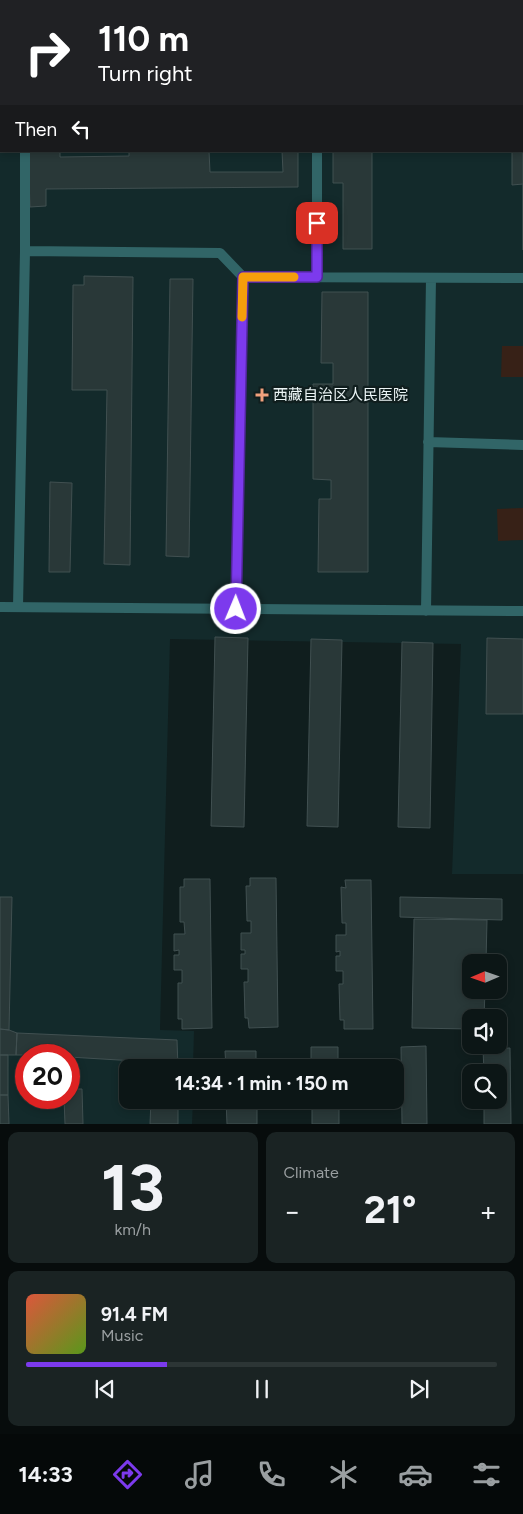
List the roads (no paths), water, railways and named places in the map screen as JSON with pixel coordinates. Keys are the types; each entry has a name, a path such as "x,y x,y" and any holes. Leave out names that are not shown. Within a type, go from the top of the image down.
{"lane":[{"path":"18,607 25,251 25,152"},
{"path":"317,152 317,277"},
{"path":"25,251 220,253 243,277 236,609"},
{"path":"243,277 523,278"},
{"path":"426,611 431,278"},
{"path":"428,442 523,445"},
{"path":"0,607 523,611"}],"place":[{"name":"西藏自治区人民医院","path":"262,395"}]}
